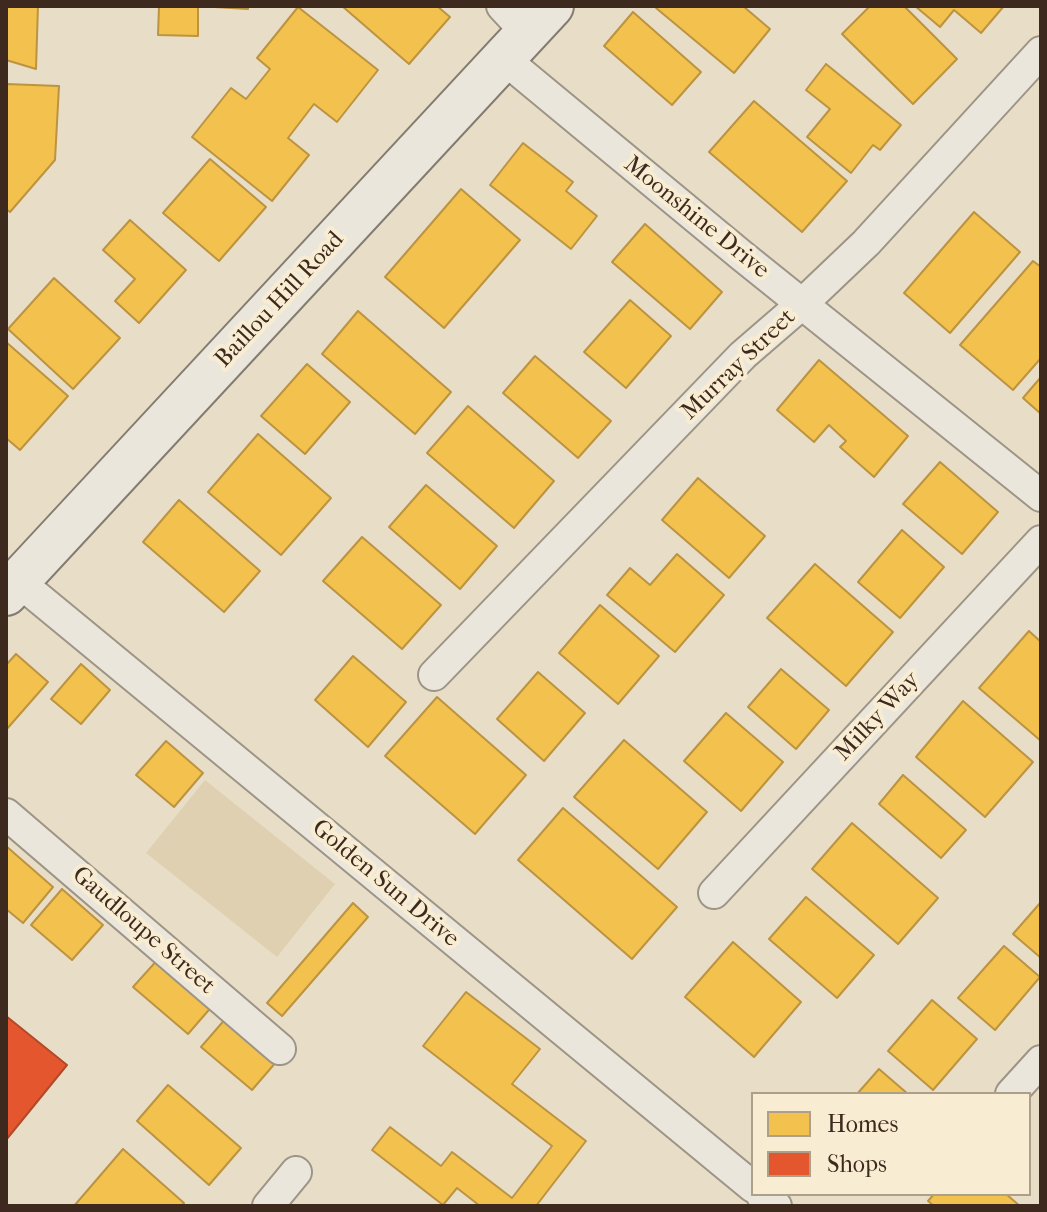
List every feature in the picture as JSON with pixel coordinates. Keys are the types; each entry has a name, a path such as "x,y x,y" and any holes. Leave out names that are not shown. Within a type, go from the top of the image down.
{"main road":[{"name":"Baillou Hill Road","path":"12,588 521,26"}],"street":[{"name":"Moonshine Drive","path":"521,26 802,304 1041,496"},
{"name":"Murray Street","path":"434,675 743,355 866,243 1039,58"},
{"name":"Milky Way","path":"714,893 1041,541"},
{"name":"Golden Sun Drive","path":"12,588 751,1185"},
{"name":"Gaudloupe Street","path":"6,814 280,1049"},
{"path":"1013,1092 1041,1061"},
{"path":"268,1206 296,1172"}],"shaded area":[{"path":"205,780 335,884 277,957 146,853"}],"building: Homes":[{"path":"6,6 38,6 36,69 6,60"},
{"path":"159,6 198,6 198,36 158,35"},
{"path":"198,6 248,6 248,9"},
{"path":"342,6 437,6 450,17 409,64"},
{"path":"743,6 770,29 734,73 656,8"},
{"path":"870,6 904,6 957,59 913,104 842,34"},
{"path":"915,6 1004,6 981,33 954,10 940,27"},
{"path":"298,7 378,70 337,122 314,104 288,138 309,155 272,201 192,137 231,88 246,99 270,69 257,58"},
{"path":"633,12 701,72 672,105 604,46"},
{"path":"826,64 901,125 880,150 873,145 851,173 807,137 830,109 806,90"},
{"path":"6,84 59,86 55,160 10,212 6,209"},
{"path":"754,101 847,181 802,232 709,152"},
{"path":"523,143 573,182 566,191 597,216 571,249 490,185"},
{"path":"210,159 266,207 219,261 163,213"},
{"path":"461,189 520,240 444,328 385,277"},
{"path":"974,212 1020,252 950,333 904,293"},
{"path":"130,220 186,270 139,323 115,301 135,279 103,250"},
{"path":"645,224 722,292 690,329 612,262"},
{"path":"1033,261 1041,267 1041,358 1013,390 960,345"},
{"path":"54,278 120,338 73,389 8,329"},
{"path":"630,300 671,336 626,388 584,352"},
{"path":"358,311 451,392 415,434 322,354"},
{"path":"6,342 68,396 20,450 6,438"},
{"path":"535,356 611,421 578,458 503,393"},
{"path":"819,360 908,436 874,477 840,447 846,441 829,425 814,442 777,410"},
{"path":"307,364 350,402 305,454 261,416"},
{"path":"1041,377 1041,414 1023,398"},
{"path":"468,406 554,481 514,528 427,453"},
{"path":"258,434 331,498 281,555 208,492"},
{"path":"940,462 998,512 962,554 903,504"},
{"path":"698,478 765,536 729,578 662,520"},
{"path":"426,485 497,546 460,589 389,527"},
{"path":"179,500 260,571 224,612 143,542"},
{"path":"902,530 944,567 900,618 858,582"},
{"path":"362,537 441,605 402,649 323,581"},
{"path":"677,554 724,595 675,652 607,595 630,568 650,585"},
{"path":"815,564 893,632 846,686 767,618"},
{"path":"600,605 659,656 618,704 559,653"},
{"path":"1029,631 1041,642 1041,741 979,688"},
{"path":"16,654 48,682 6,730 6,665"},
{"path":"353,656 406,702 368,747 315,700"},
{"path":"81,664 110,690 81,724 51,699"},
{"path":"781,669 829,710 796,749 748,707"},
{"path":"538,672 585,713 544,761 497,719"},
{"path":"437,697 526,775 475,834 385,756"},
{"path":"963,701 1033,762 985,817 916,757"},
{"path":"726,713 783,762 741,811 684,761"},
{"path":"624,740 707,812 658,869 574,797"},
{"path":"166,741 203,773 174,807 136,775"},
{"path":"903,775 966,830 941,858 879,804"},
{"path":"563,808 677,907 632,959 518,860"},
{"path":"852,823 938,898 898,944 812,869"},
{"path":"6,846 53,887 23,923 6,909"},
{"path":"62,889 103,925 72,960 31,925"},
{"path":"806,897 874,955 837,998 769,939"},
{"path":"1041,902 1041,958 1013,934"},
{"path":"353,903 368,917 282,1016 267,1003"},
{"path":"733,942 801,1002 754,1057 685,997"},
{"path":"1004,946 1040,977 995,1030 958,998"},
{"path":"160,957 214,1004 188,1034 133,987"},
{"path":"466,992 540,1049 512,1084 586,1141 536,1206 480,1206 457,1188 443,1205 372,1150 390,1127 441,1166 452,1152 512,1198 552,1146 423,1046"},
{"path":"932,1000 977,1039 933,1090 888,1051"},
{"path":"227,1017 277,1061 252,1090 201,1047"},
{"path":"879,1069 906,1092 859,1092"},
{"path":"168,1085 241,1148 209,1185 137,1121"},
{"path":"123,1149 184,1203 181,1206 74,1206"},
{"path":"932,1196 1008,1196 1020,1206 934,1206 928,1201"}],"building: Shops":[{"path":"6,1016 67,1065 6,1140"}]}
